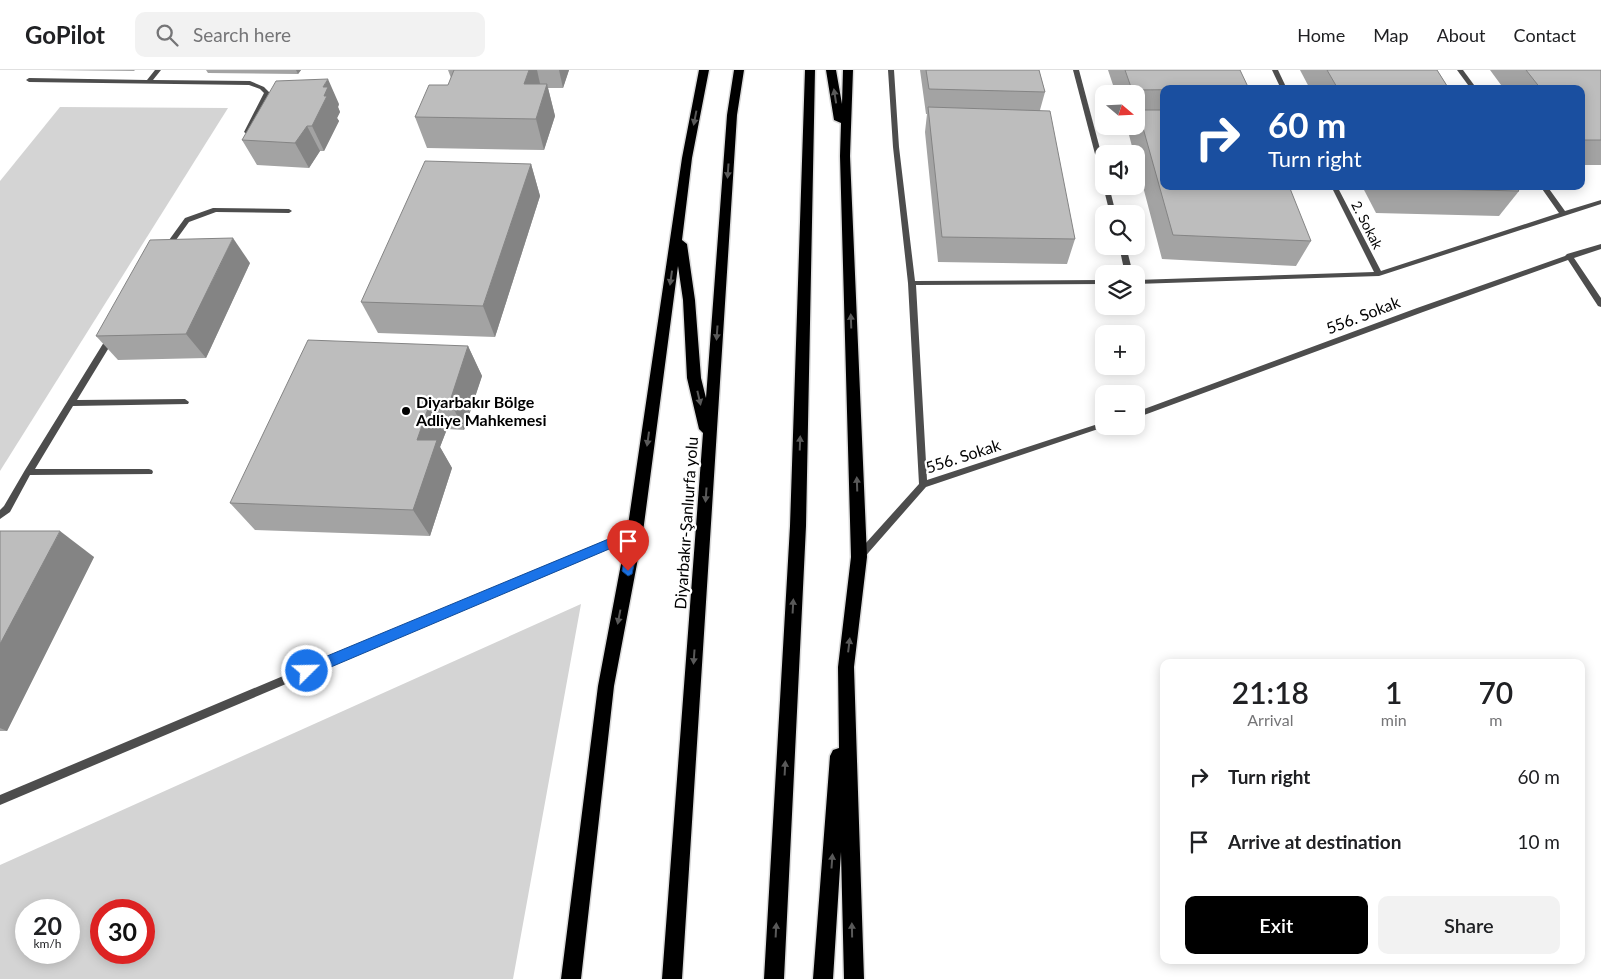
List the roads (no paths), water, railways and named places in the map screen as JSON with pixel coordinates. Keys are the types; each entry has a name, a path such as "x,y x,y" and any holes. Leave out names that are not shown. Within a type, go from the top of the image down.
{"highway":[{"path":"571,979 606,686 635,532 687,158 704,70"},
{"name":"Diyarbakır-Şanlıurfa yolu","path":"672,979 732,115 739,70"},
{"path":"774,979 798,526 810,70"},
{"path":"831,70 845,156"},
{"path":"823,979 846,667 859,557 845,156 848,70"},
{"path":"678,228 689,300 694,378 709,445"},
{"path":"846,667 854,979"}],"street":[{"path":"148,82 158,70"},
{"path":"890,70 896,147 912,283 923,485"},
{"path":"1076,70 1096,145"},
{"path":"29,80 250,82 267,93 245,137"},
{"name":"2. Sokak","path":"1336,190 1379,274"},
{"path":"1546,190 1563,214"},
{"path":"1145,282 1379,274 1601,202"},
{"path":"159,259 187,220 215,210 289,211"},
{"name":"556. Sokak","path":"1145,411 1601,246"},
{"path":"1569,256 1601,304"},
{"path":"912,283 1095,282"},
{"path":"0,515 7,509 118,327"},
{"path":"71,403 186,402"},
{"name":"556. Sokak","path":"859,557 923,485 1095,428"},
{"path":"28,472 149,472"},
{"path":"0,800 635,532"}],"lane":[{"path":"1274,70 1282,85"},
{"path":"1460,70 1471,85"}],"place":[{"name":"Diyarbakır Bölge Adliye Mahkemesi","path":"406,411"}]}
